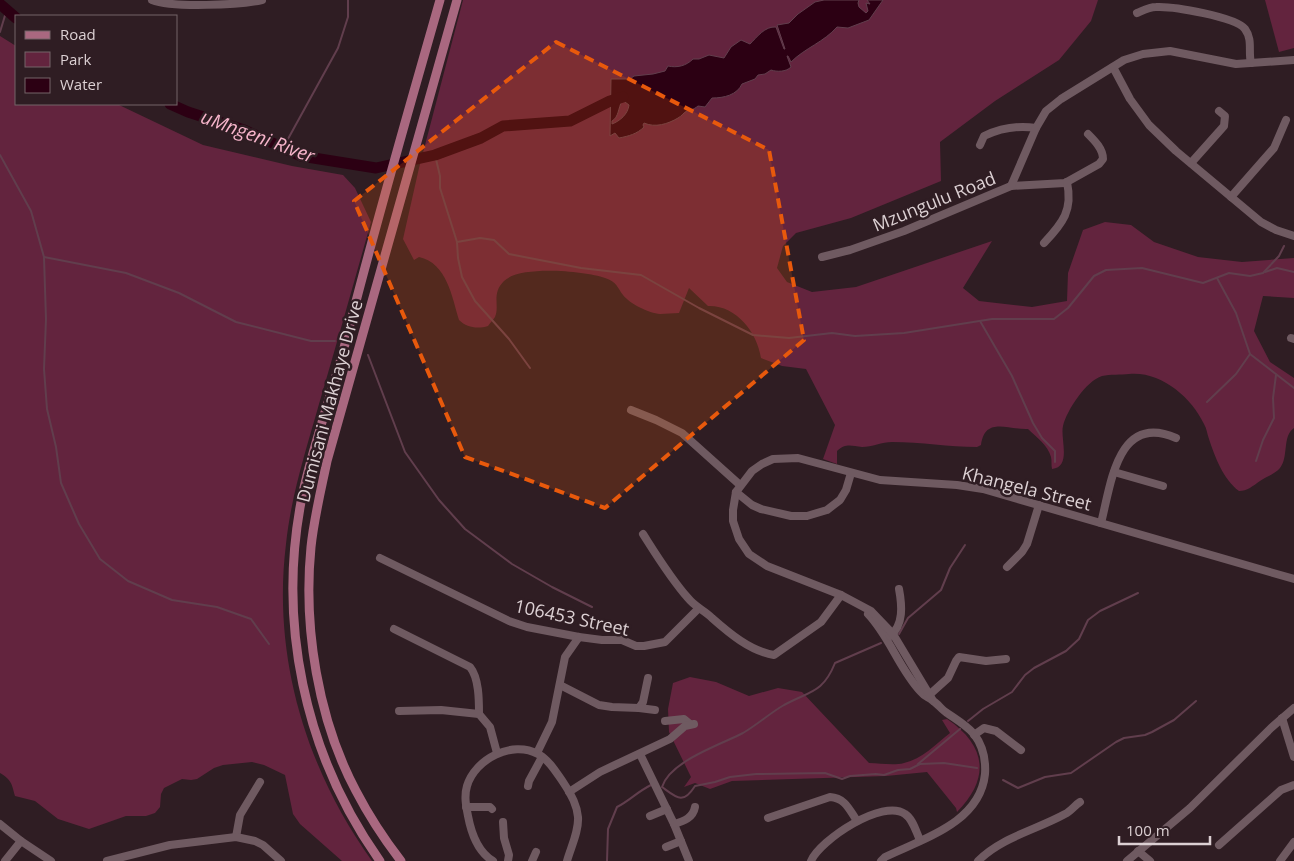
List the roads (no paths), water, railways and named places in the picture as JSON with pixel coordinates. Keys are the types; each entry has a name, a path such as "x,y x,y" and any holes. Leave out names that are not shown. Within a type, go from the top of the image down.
{"main road":[{"name":"Dumisani Makhaye Drive","path":"380,861 340,794 314,728 298,661 293,581 298,523 313,451 333,387 353,308 440,0"},
{"name":"Dumisani Makhaye Drive","path":"401,861 370,817 355,790 337,748 320,689 311,628 311,548 326,461 457,0"}],"street":[{"path":"152,0 176,5 262,0"},
{"path":"1138,13 1151,7 1167,7 1234,21 1244,27 1250,37 1251,63"},
{"name":"Mzungulu Road","path":"822,256 850,250 904,231 1012,186 1036,128 1046,111 1113,67 1136,56 1170,51 1229,63 1294,60"},
{"path":"1113,67 1140,114 1162,139 1268,227 1294,236"},
{"path":"1191,163 1224,126 1224,116 1219,111"},
{"path":"1231,196 1274,148 1286,120"},
{"path":"980,145 984,136 1003,128 1036,128"},
{"path":"1012,186 1068,182 1099,164 1103,158 1102,153 1088,134"},
{"path":"1044,243 1055,232 1066,215 1070,199 1068,182"},
{"path":"631,410 682,433 752,504 761,509 791,516 807,516 827,510 840,500 846,490 851,473"},
{"path":"1101,523 1114,472 1119,456 1124,448 1141,436 1156,433 1168,434 1176,438"},
{"name":"Khangela Street","path":"738,488 752,470 762,464 785,457 812,460 870,479 890,482 970,486 1294,579"},
{"path":"1114,472 1163,486"},
{"path":"738,488 733,510 735,530 739,540 750,554 758,561 776,570 856,602 878,617 890,636 910,677 929,697 979,741 985,758 984,778 982,789 973,804 951,825 885,857 881,861"},
{"path":"1007,567 1027,544 1040,505"},
{"path":"643,534 677,584 698,609 711,616 721,627 749,646 765,654 774,656 821,622 841,595"},
{"name":"106453 Street","path":"380,558 509,621 579,637 622,640 636,646 659,644 669,639 698,609"},
{"path":"890,636 898,628 901,615 899,589"},
{"path":"394,629 470,667 475,674 479,714 490,727 497,753"},
{"path":"528,786 552,722 566,657 579,637"},
{"path":"929,697 948,678 959,657 986,661 1006,660"},
{"path":"639,708 643,702 648,678"},
{"path":"560,685 599,705 655,710"},
{"path":"1127,861 1190,808 1294,708"},
{"path":"399,711 441,710 479,714"},
{"path":"1282,718 1294,757"},
{"path":"569,792 600,772 640,754 692,724 684,719 665,720"},
{"path":"974,735 984,728 994,730 1021,750"},
{"path":"493,861 488,858 476,842 468,819 466,792 471,776 478,767 497,753 516,750 540,755 552,767 569,792 578,817 567,861"},
{"path":"640,754 674,824 689,861"},
{"path":"236,837 240,815 260,782"},
{"path":"1219,845 1281,790 1294,785"},
{"path":"768,818 830,797 837,797 844,802 857,821"},
{"path":"978,861 1000,844 1067,813 1080,802"},
{"path":"466,807 490,807 492,810"},
{"path":"674,824 691,817 695,807"},
{"path":"650,816 667,809"},
{"path":"811,861 824,843 857,821 891,811 900,811 906,814 920,840"},
{"path":"503,822 504,838 509,855 508,861"},
{"path":"0,824 20,841 51,861"},
{"path":"108,861 170,845 236,837 255,840 264,844 278,858 269,861"},
{"path":"5,861 20,841"},
{"path":"666,847 681,841"},
{"path":"1280,861 1294,842"},
{"path":"532,861 536,852"},
{"path":"1138,852 1150,861"}],"water":[{"path":"824,0 859,0 859,7 866,13 868,11 866,3 870,4 867,0 883,0 869,20 848,28 837,27 791,62 787,56 791,67 787,70 771,70 765,74 758,75 755,79 742,84 737,91 725,96 712,98 705,107 698,106 670,122 661,125 644,123 644,127 633,134 619,138 615,133 610,136 611,79 630,79 634,76 653,74 665,71 668,66 681,66 693,59 709,55 724,58 731,47 741,40 750,44 768,28 772,27 776,27 785,49 777,25 789,23 815,2","holes":["622,101 629,105 627,111 621,119 612,124"]}],"waterway":[{"path":"283,148 338,48 348,17 348,0"},
{"name":"uMngeni River","path":"0,4 15,17"},
{"path":"0,32 7,9"},
{"name":"uMngeni River","path":"172,105 244,130 301,156 376,168 435,155 481,138 503,126 570,121 610,101 623,97"},
{"path":"0,155 31,211 44,257 46,319 44,369 47,409 56,447 61,483 79,524 100,559 128,581 172,600 217,607 251,619 269,644"},
{"path":"435,155 440,176 440,188 457,242 462,277 475,301 509,339 530,368"},
{"path":"457,242 480,238 494,240 509,254 581,268 641,275 699,308 753,335 789,338 832,333 855,336 904,333 992,319 1054,319 1068,308 1094,276 1106,270 1142,268 1203,283 1229,273 1250,276 1263,273 1279,256 1284,246"},
{"path":"44,257 126,273 179,293 236,322 311,341 335,341"},
{"path":"1265,272 1277,268 1294,272"},
{"path":"1217,278 1236,313 1250,354 1294,388"},
{"path":"980,321 1012,376 1033,423 1042,438 1055,451 1055,462"},
{"path":"1207,402 1236,374 1250,354"},
{"path":"368,355 405,452 439,500 465,529 512,564 592,607"},
{"path":"1256,461 1263,440 1274,418 1273,398 1276,375"},
{"path":"899,634 908,618 941,590 950,568 965,545"},
{"path":"968,721 983,709 1012,692 1025,675 1034,668 1066,651 1079,639 1088,620 1100,611 1138,593"},
{"path":"881,643 835,663 826,680 815,690 784,705 743,733 685,762 675,769 662,787 676,797 683,798 695,786 730,777 756,774 825,773 842,779 850,776 884,775 898,770 910,769 920,764 944,763 977,768"},
{"path":"1003,780 1018,788 1045,777 1071,773 1116,742 1124,738 1145,735 1174,720 1196,701"},
{"path":"918,764 960,729"},
{"path":"607,861 608,829 617,807 651,785"}]}
